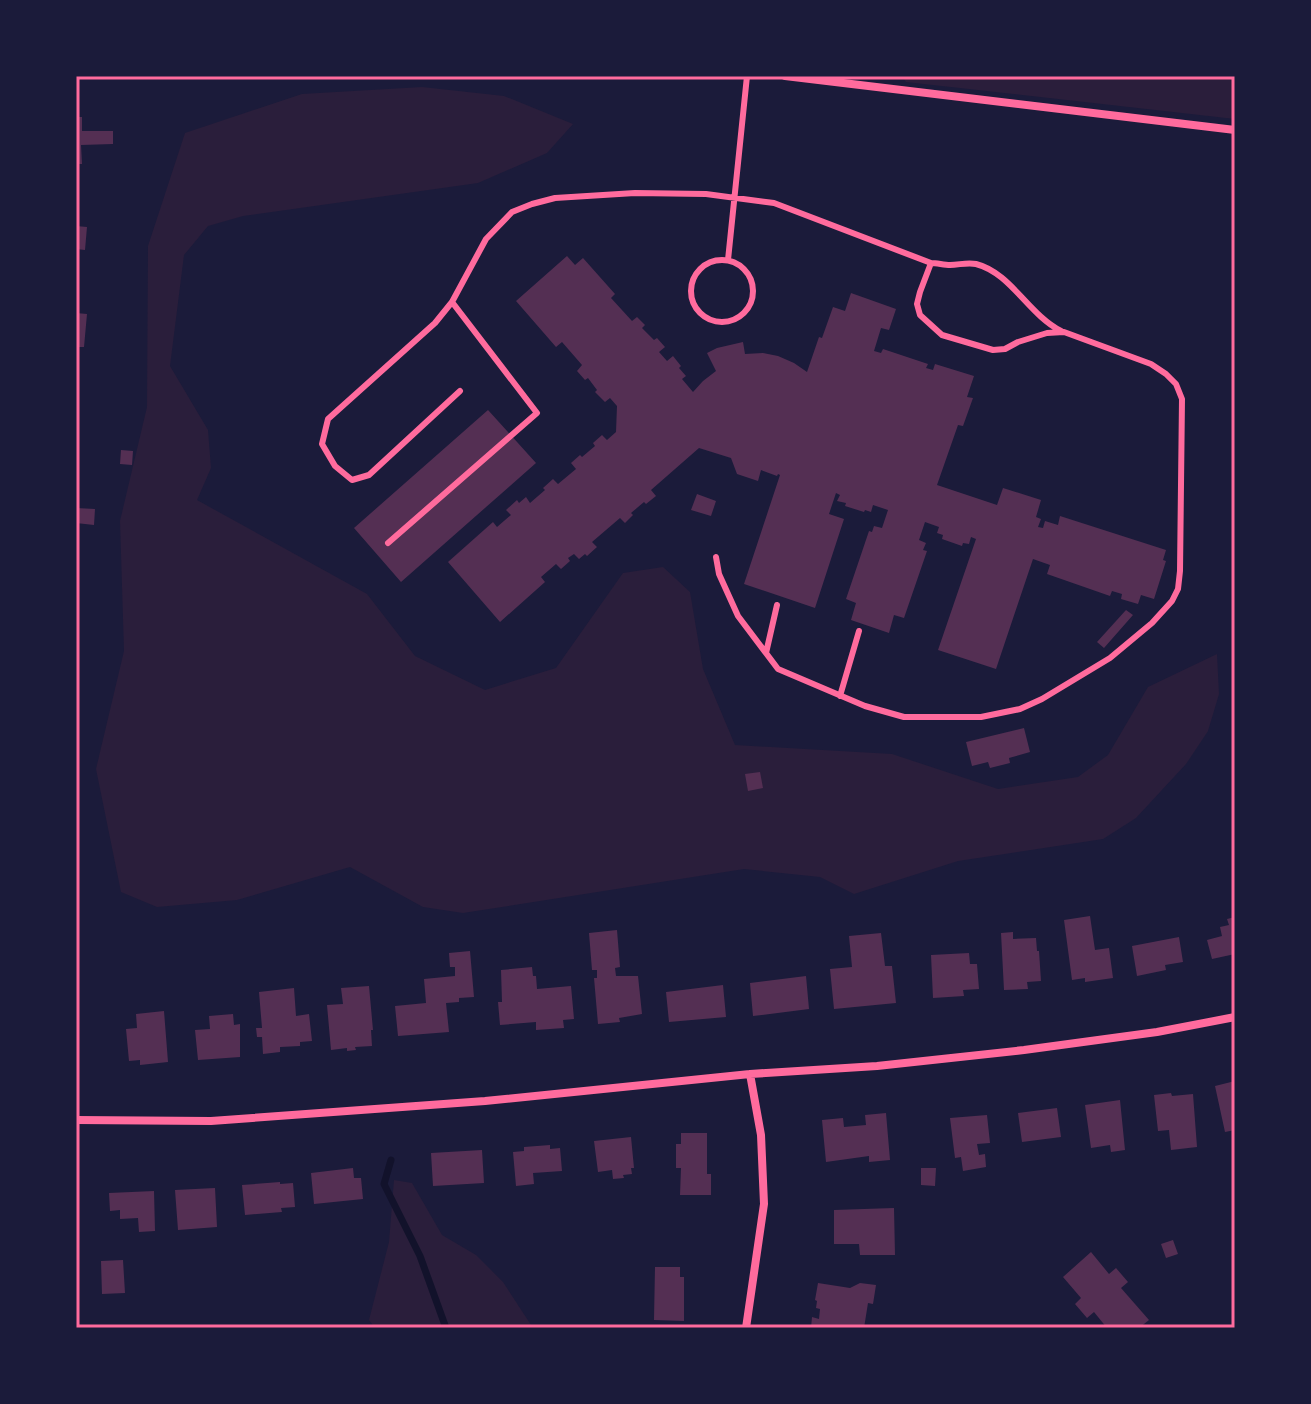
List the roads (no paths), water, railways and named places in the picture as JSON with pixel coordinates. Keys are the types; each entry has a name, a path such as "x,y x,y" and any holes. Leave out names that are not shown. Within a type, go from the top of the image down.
{"street":[{"path":"785,76 1235,130"},
{"path":"76,1120 211,1121 485,1101 1024,1050 1157,1032 1235,1017"},
{"path":"746,1328 764,1204 761,1135 750,1074"}],"lane":[{"path":"728,260 747,76"},
{"path":"460,391 369,475 352,480 335,466 322,444 328,419 435,323 452,302 486,239 512,212 555,198 635,193 706,194 774,203 931,263 972,263 991,269 1049,325 1151,364 1176,384 1182,399 1180,571 1178,589 1172,601 1152,623 1110,658 1020,709 981,717 904,717 865,706 778,669 733,608 719,574 716,557"},
{"path":"728,260 746,270 754,288 749,308 734,321 724,323 704,317 692,300 691,289 699,269 707,263 728,260"},
{"path":"931,263 917,304 920,315 942,335 993,350 1005,349 1047,333 1064,332"},
{"path":"388,543 537,413 452,302"},
{"path":"766,653 777,605"},
{"path":"840,696 859,631"}],"waterway":[{"path":"391,1160 384,1184 420,1256 446,1328"}]}
